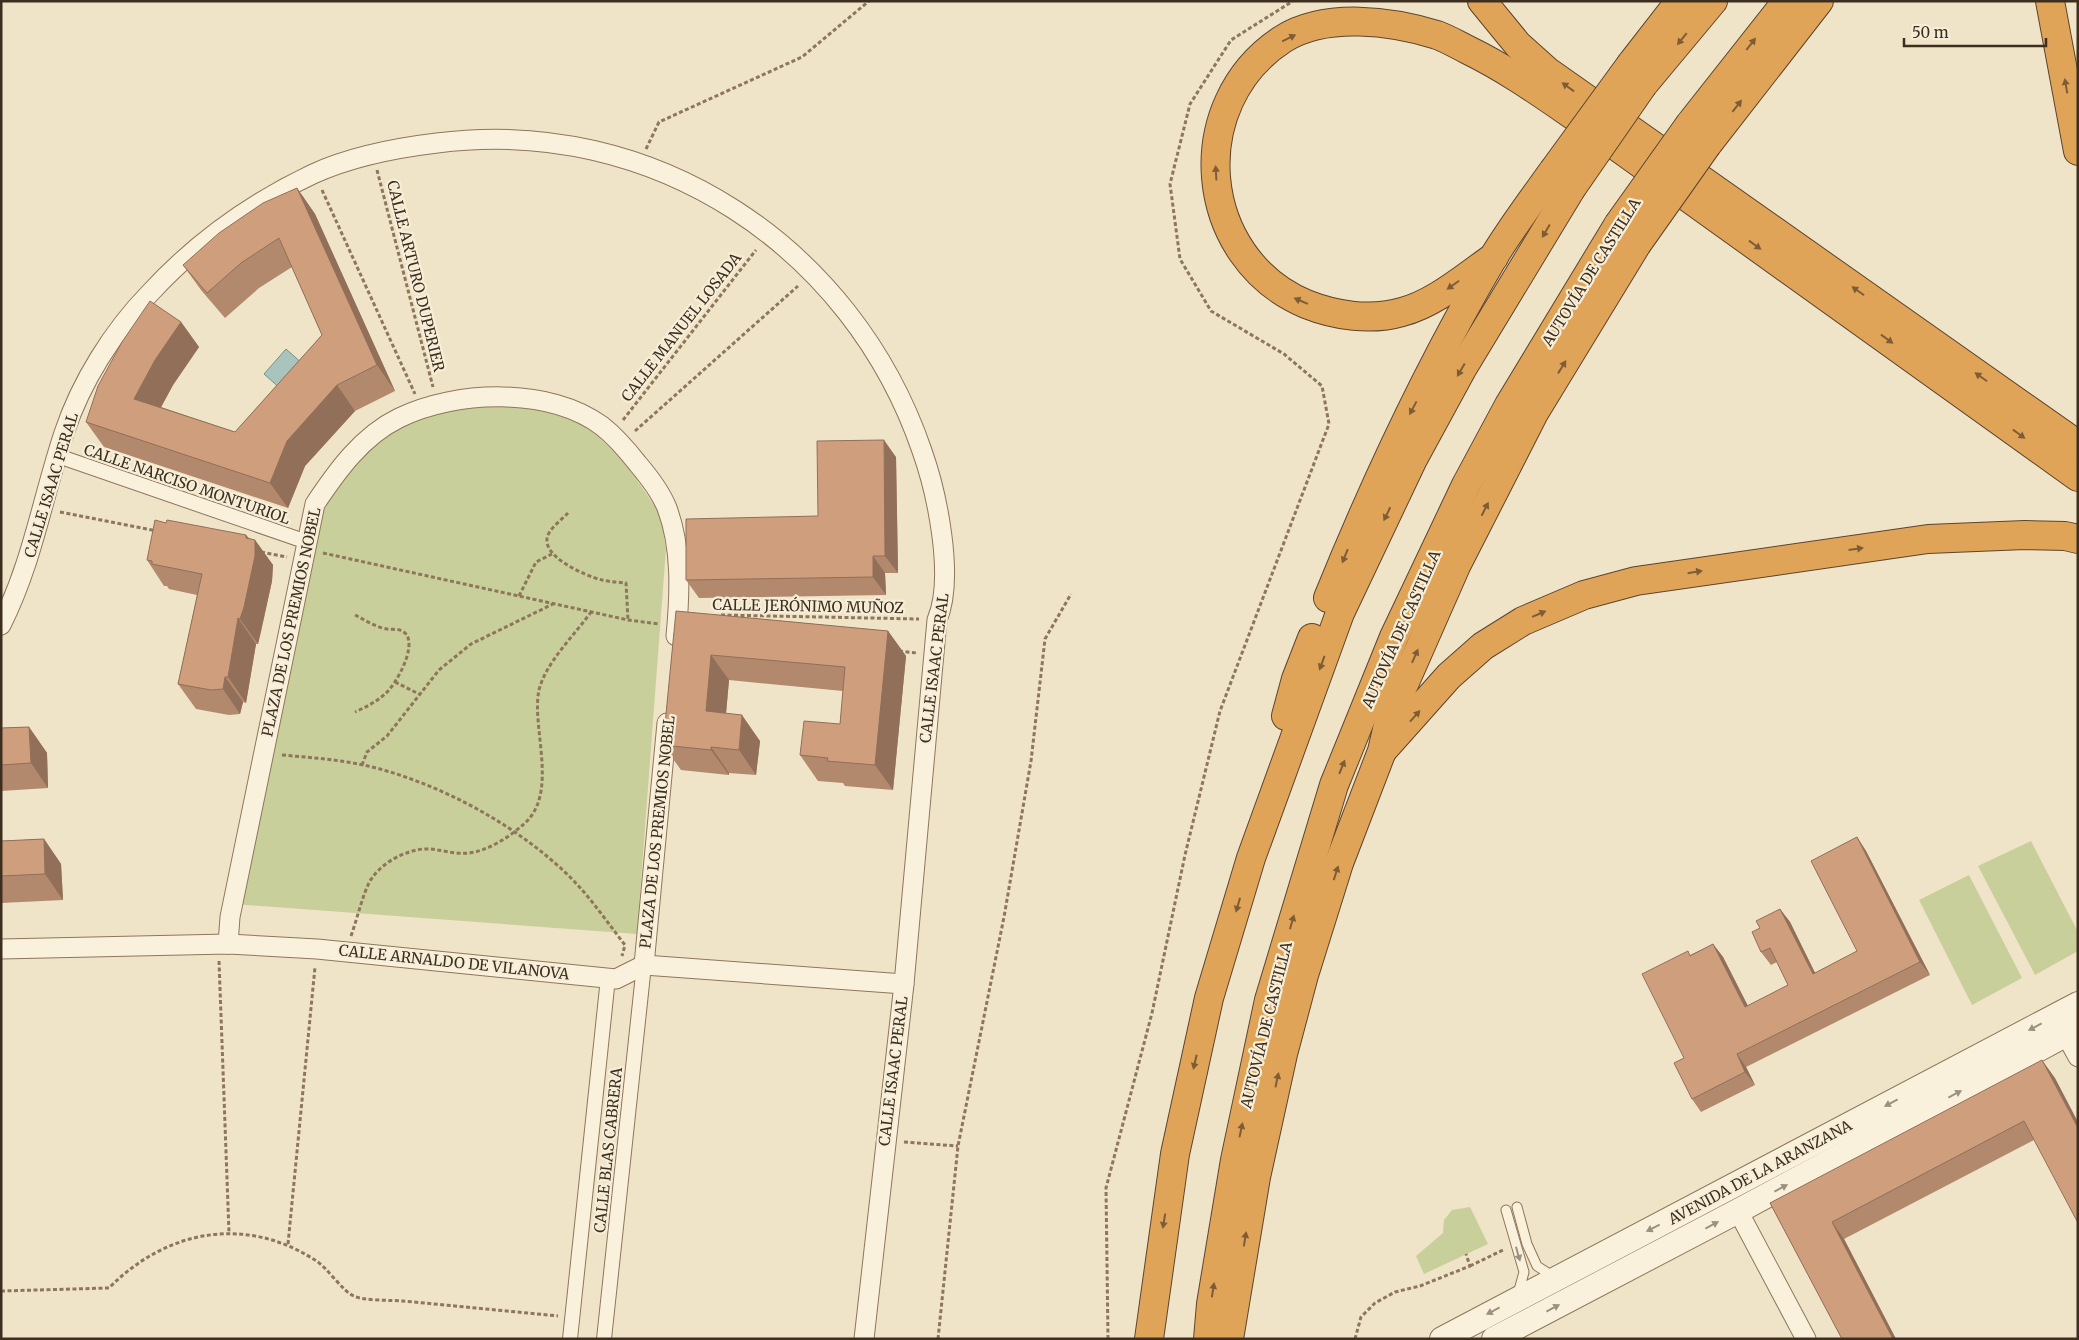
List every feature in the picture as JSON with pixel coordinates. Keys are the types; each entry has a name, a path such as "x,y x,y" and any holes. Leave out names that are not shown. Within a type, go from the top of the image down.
{"highway":[{"path":"1482,1 1518,45 1547,72 2078,445"},
{"path":"1149,1339 1174,1154 1209,998 1251,858 1296,678 1365,507 1409,416 1494,257 1562,180 1637,75 1680,1"},
{"path":"1637,75 1713,1"},
{"name":"AUTOVÍA DE CASTILLA","path":"1208,1339 1211,1304 1235,1160 1269,1000 1334,785 1394,637 1466,485 1529,371 1628,235 1690,124 1787,1"},
{"path":"1229,1339 1256,1177 1285,1045 1304,975 1339,863 1382,751 1390,716 1460,558 1628,235 1707,145 1820,1"},
{"path":"2050,1 2078,151"},
{"path":"1494,257 1434,298 1403,312 1373,317 1346,315 1319,309 1289,297 1261,275 1242,253 1231,235 1223,213 1216,184 1215,154 1221,119 1231,94 1265,55 1284,39 1310,28 1344,21 1383,23 1439,36 1498,65 1577,118 2078,477"},
{"path":"1251,858 1340,613 1414,459 1562,180"},
{"path":"1382,751 1450,676 1483,646 1523,621 1584,595 1636,581 1928,539 2026,535 2065,536 2078,539"}],"street":[{"name":"CALLE ISAAC PERAL","path":"1,625 16,596 44,508 64,431 79,396 107,348 147,295 187,256 247,210 315,174 373,154 402,147 466,139 526,140 588,148 640,163 698,188 731,206 769,233 813,273 869,339 910,416 935,495 943,546 944,604 937,620 904,984 864,1339"},
{"name":"PLAZA DE LOS PREMIOS NOBEL","path":"223,944 315,504 340,467 368,440 398,419 430,407 477,399 512,397 543,400 572,410 601,425 648,475 662,499 675,534 678,562 674,657"},
{"name":"CALLE NARCISO MONTURIOL","path":"58,456 305,550"},
{"name":"PLAZA DE LOS PREMIOS NOBEL","path":"644,965 669,707"},
{"name":"CALLE ARNALDO DE VILANOVA","path":"1,949 223,944 317,949 612,978"},
{"path":"612,978 644,965 904,984"},
{"name":"CALLE BLAS CABRERA","path":"604,1339 644,965"},
{"name":"CALLE BLAS CABRERA","path":"570,1339 612,978"},
{"name":"AVENIDA DE LA ARANZANA","path":"1442,1339 2078,1004"},
{"path":"2072,1031 2078,1057"},
{"name":"AVENIDA DE LA ARANZANA","path":"1494,1339 1738,1211 2072,1031"},
{"path":"1738,1211 1806,1339"}],"lane":[{"path":"1517,1207 1527,1244 1537,1266 1556,1278"},
{"path":"1506,1210 1524,1272 1517,1298"}],"path":[{"path":"640,163 659,122 802,56 869,1"},
{"path":"1108,1339 1106,1188 1152,1013 1190,836 1220,711 1329,424 1322,386 1284,354 1211,311 1180,259 1170,184 1190,104 1231,40 1293,1"},
{"name":"CALLE ARTURO DUPERIER","path":"373,154 430,407"},
{"path":"315,174 430,407"},
{"name":"CALLE MANUEL LOSADA","path":"616,439 769,233"},
{"path":"616,439 813,273"},
{"path":"44,508 158,531"},
{"path":"568,513 548,534 547,543 552,554 601,580 626,583 628,620"},
{"path":"254,551 305,550 628,620 676,627"},
{"path":"519,596 536,562 552,554"},
{"path":"938,1339 958,1146 1004,917 1031,761 1045,639 1071,594"},
{"path":"362,765 367,752 387,736 438,670 471,644 554,604"},
{"path":"346,952 369,883 398,856 424,849 469,853 488,847 513,833 527,822 536,806 543,780 539,692 548,667 573,638 591,612"},
{"path":"355,615 376,626 400,630 405,633 409,640 408,653 396,682 374,703 355,712"},
{"name":"CALLE JERÓNIMO MUÑOZ","path":"718,615 937,620"},
{"path":"894,650 934,654"},
{"path":"396,682 419,694"},
{"path":"263,754 336,760 362,765 427,785 479,811 540,851 570,877 596,905 625,945 612,978"},
{"path":"223,944 229,1233"},
{"path":"288,1244 317,949"},
{"path":"885,1140 958,1146"},
{"path":"1,1291 109,1288 126,1271 155,1251 204,1235 239,1233 288,1244 317,1261 353,1296 572,1317"},
{"path":"1355,1339 1362,1317 1375,1302 1395,1292 1420,1286 1470,1266 1503,1250 1517,1247"},
{"path":"1466,1254 1470,1266"}],"green space":[{"path":"523,403 585,424 625,462 660,514 666,549 637,934 233,904 322,509 357,459 375,443 394,431 413,421 434,414 477,407"},
{"path":"2031,841 2078,932 2078,951 2035,975 1978,866"},
{"path":"1969,875 2022,978 1972,1005 1919,900"},
{"path":"1470,1207 1488,1244 1424,1274 1416,1256 1443,1233 1444,1220 1452,1210"}],"water":[{"path":"286,349 304,365 282,390 264,374"}],"building":[{"path":"297,188 377,365 337,385 287,441 270,483 86,422 98,386 122,342 150,301 181,322 155,360 134,399 235,432 322,335 279,238 241,263 207,293 183,265 219,233 263,203"},
{"path":"884,440 885,556 873,556 873,577 686,580 686,519 818,516 817,441"},
{"path":"155,520 166,523 167,520 246,535 246,538 255,540 255,556 244,607 240,619 238,618 228,677 225,677 223,689 211,690 178,684 202,574 152,564 152,561 147,560"},
{"path":"676,611 888,631 875,765 827,761 828,758 800,755 804,721 840,724 845,667 711,655 706,711 742,715 739,750 711,747 711,750 663,745"},
{"path":"29,727 31,763 1,765 1,728"},
{"path":"1857,837 1920,962 1737,1054 1745,1072 1692,1099 1674,1063 1684,1058 1642,974 1688,951 1690,956 1713,944 1745,1007 1788,985 1770,948 1761,952 1752,932 1760,928 1756,921 1780,909 1813,974 1857,951 1811,861"},
{"path":"44,839 45,874 1,876 1,841"},
{"path":"2042,1060 2078,1128 2078,1223 2024,1121 1832,1222 1893,1339 1842,1339 1770,1203"}]}
